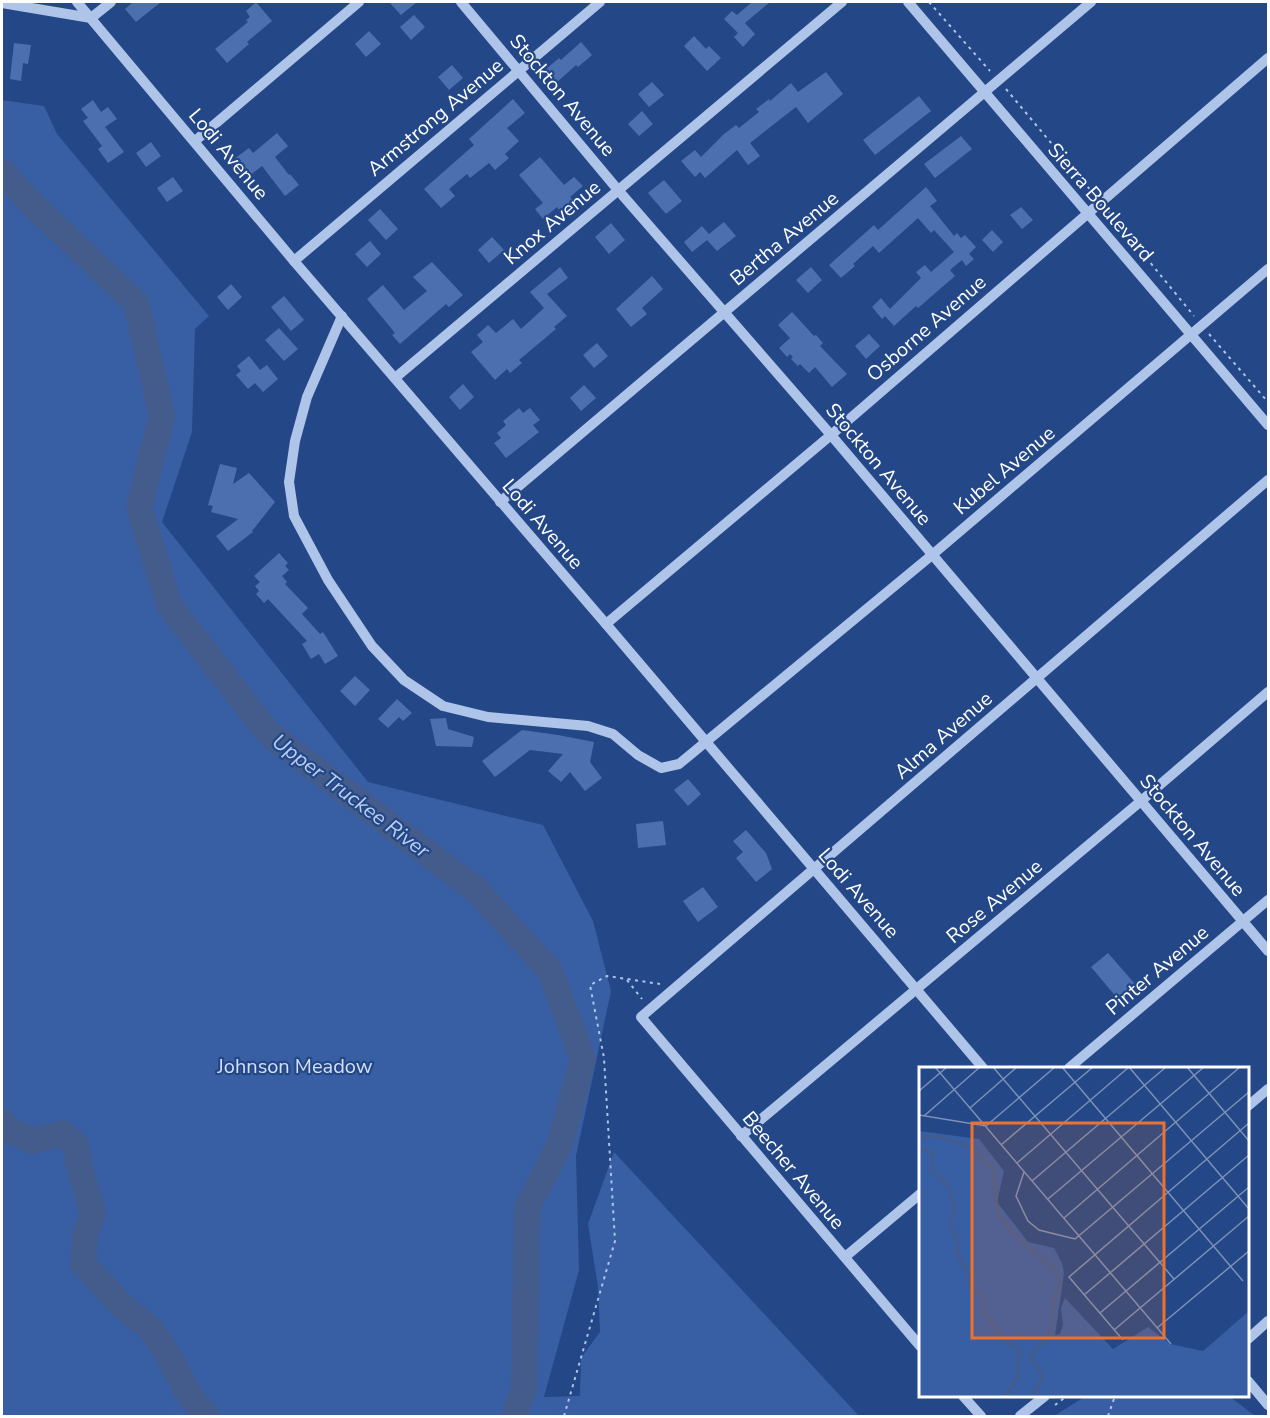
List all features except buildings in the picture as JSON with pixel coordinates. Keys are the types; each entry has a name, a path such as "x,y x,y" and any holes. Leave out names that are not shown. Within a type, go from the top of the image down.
{"street":[{"name":"Lodi Avenue","path":"77,2 294,261 982,1067"},
{"path":"2,3 91,18 111,2"},
{"path":"195,141 359,2"},
{"name":"Stockton Avenue","path":"461,2 618,190 725,311 1269,951"},
{"name":"Armstrong Avenue","path":"294,261 600,2"},
{"name":"Knox Avenue","path":"395,378 842,2"},
{"name":"Sierra Boulevard","path":"908,2 1269,425"},
{"name":"Bertha Avenue","path":"500,502 1090,2"},
{"name":"Osborne Avenue","path":"606,624 831,435 1269,58"},
{"name":"Kubel Avenue","path":"342,316 307,397 295,441 290,482 294,516 328,580 372,646 404,680 443,706 488,717 588,726 614,734 638,755 661,768 679,764 706,742 932,555 1269,269"},
{"name":"Alma Avenue","path":"641,1017 1269,480"},
{"name":"Rose Avenue","path":"741,1136 1269,692"},
{"name":"Pinter Avenue","path":"1070,1067 1269,900"},
{"name":"Beecher Avenue","path":"641,1017 919,1345"},
{"path":"1249,1105 1269,1089"},
{"path":"845,1257 919,1196"},
{"path":"1249,1338 1269,1321"},
{"path":"1249,1382 1269,1405"},
{"path":"965,1397 981,1416"},
{"path":"1020,1416 1043,1397"}],"path":[{"path":"564,1416 615,1241 604,1058 590,985 607,976 680,986"},
{"path":"627,980 651,1009"},
{"path":"1108,1416 1114,1397"}],"green space":[{"name":"Johnson Meadow","path":"2,100 44,106 57,134 209,316 195,329 192,432 162,522 368,782 543,825 593,921 611,991 576,1156 579,1270 544,1397 580,1396 581,1358 600,1332 598,1287 588,1224 614,1152 859,1416 2,1416"},
{"path":"1084,1397 1230,1397 1255,1416 1054,1416"}],"waterway":[{"name":"Upper Truckee River","path":"2,172 39,211 136,303 162,416 139,507 170,607 269,734 476,890 550,971 583,1059 560,1144 527,1208 524,1388 514,1416"},
{"name":"Upper Truckee River","path":"2,1121 7,1129 33,1141 63,1133 76,1145 78,1162 93,1214 86,1232 83,1264 123,1307 151,1329 190,1396 207,1416"}]}
